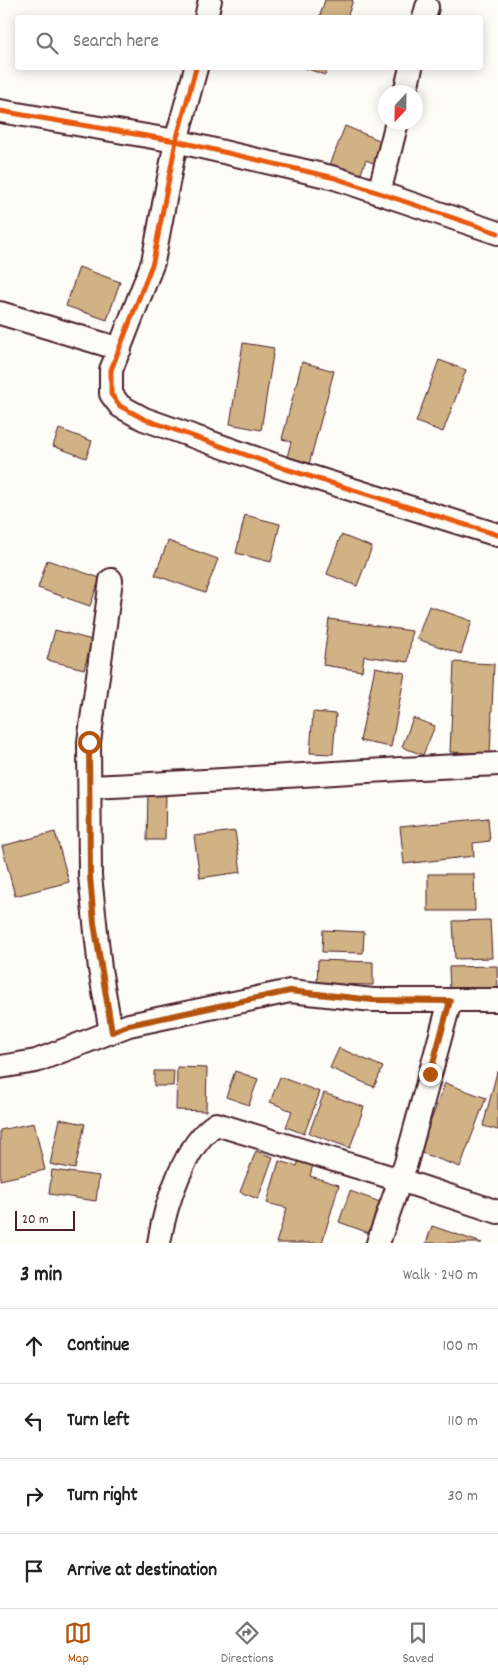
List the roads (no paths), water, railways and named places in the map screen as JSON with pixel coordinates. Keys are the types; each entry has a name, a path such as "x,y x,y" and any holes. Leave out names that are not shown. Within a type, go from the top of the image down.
{"street":[{"path":"207,15 210,0"},
{"path":"195,70 176,141 153,262 111,370 111,394 120,406 144,420 286,469 498,535"},
{"path":"407,85 411,70"},
{"path":"0,111 176,141 335,178 498,233"},
{"path":"379,193 395,130"},
{"path":"0,313 120,348"},
{"path":"110,580 89,742 90,876 94,923 112,1032"},
{"path":"90,787 222,782 394,768 498,764"},
{"path":"0,1067 36,1061 129,1025 290,991 373,1000 498,1000"},
{"path":"378,1243 400,1180 450,1001"},
{"path":"159,1243 163,1217 186,1161 205,1131 216,1124 498,1212"}]}
